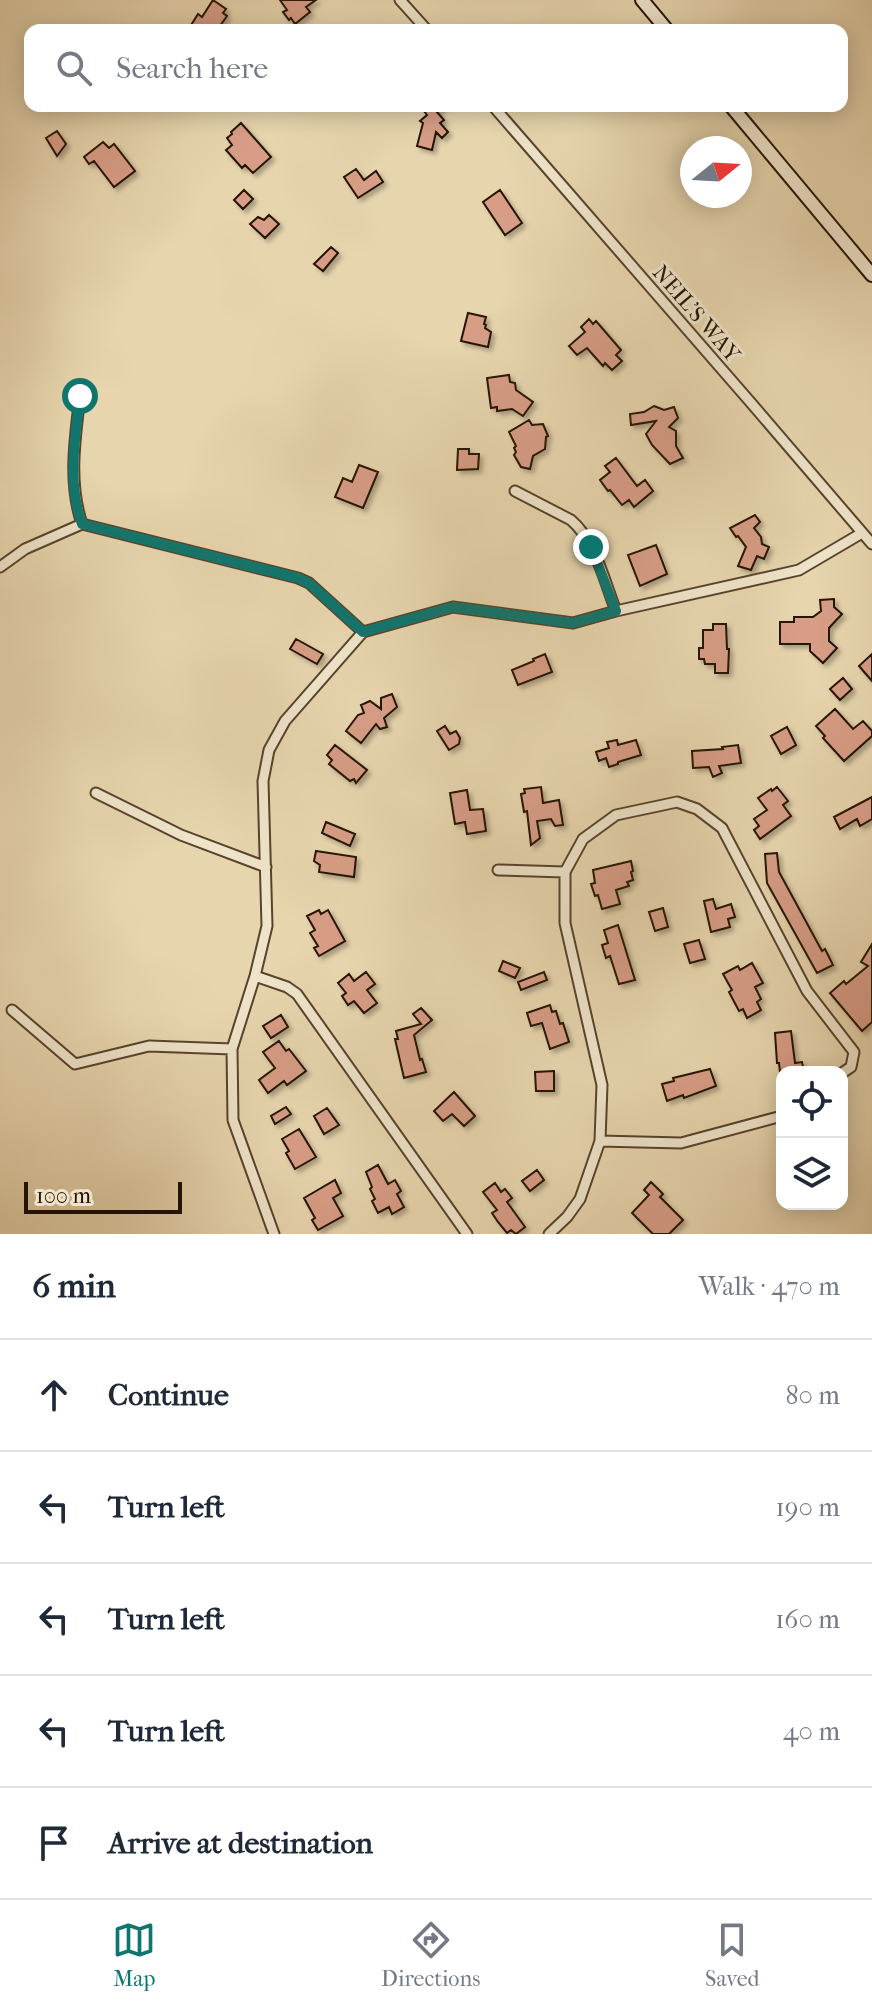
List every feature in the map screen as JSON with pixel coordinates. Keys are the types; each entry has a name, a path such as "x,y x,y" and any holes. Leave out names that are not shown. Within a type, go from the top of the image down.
{"street":[{"path":"400,0 422,24"},
{"path":"642,0 662,24"},
{"name":"NEIL'S WAY","path":"498,112 872,544"},
{"path":"736,112 872,275"},
{"path":"80,396 73,479 75,504 82,524"},
{"path":"515,491 579,527 591,547 616,611"},
{"path":"0,567 25,549 82,524 298,578 309,583 363,632"},
{"path":"274,1234 233,1120 232,1049 267,926 263,781 269,750 285,721 363,632 453,607 573,623 799,570 862,533"},
{"path":"96,793 181,835 266,867"},
{"path":"549,1234 580,1199 600,1141 602,1085 565,923 565,872 583,839 616,815 677,802 697,809 722,828 807,991 854,1052 848,1069"},
{"path":"498,870 565,872"},
{"path":"255,976 287,987 297,994 467,1234"},
{"path":"12,1010 75,1064 149,1046 232,1049"},
{"path":"600,1141 681,1143 776,1118"}],"building":[{"path":"213,0 226,9 223,13 227,16 221,24 192,24 198,14 202,17"},
{"path":"280,0 316,0 306,7 310,12 295,24 283,12 287,10"},
{"path":"425,112 437,112 444,120 440,123 448,132 442,138 436,132 432,150 417,146 423,123 420,121 427,115"},
{"path":"241,123 271,157 253,173 245,165 242,168 226,150 232,145 227,138"},
{"path":"57,131 66,144 57,156 46,138"},
{"path":"103,142 109,148 114,144 135,171 114,187 94,161 89,164 84,157"},
{"path":"356,169 364,180 376,171 383,182 358,198 344,177"},
{"path":"244,190 253,199 243,209 234,200"},
{"path":"500,190 522,223 505,235 483,202"},
{"path":"269,215 279,224 265,238 250,224 258,217 264,220"},
{"path":"331,247 338,253 323,271 314,264"},
{"path":"468,313 486,317 485,328 491,332 488,347 461,341"},
{"path":"589,319 593,324 596,321 621,350 616,355 622,361 612,370 605,363 603,366 587,348 577,355 569,346 585,332 581,327"},
{"path":"509,375 516,390 533,402 523,416 512,409 497,411 497,407 491,408 487,378"},
{"path":"654,406 664,410 674,407 678,418 669,427 676,431 676,446 683,458 670,464 646,434 656,421 631,425 630,414 644,412"},
{"path":"529,420 532,425 543,424 548,436 545,449 533,456 530,469 521,467 514,455 516,446 509,432"},
{"path":"458,449 469,449 469,454 479,454 478,469 457,470"},
{"path":"616,458 637,486 645,480 653,491 634,507 629,500 622,505 600,480 610,472 605,466"},
{"path":"359,465 378,472 363,508 335,497 343,478 352,482"},
{"path":"755,515 760,522 754,528 762,544 769,547 764,559 757,556 751,570 738,566 746,547 730,528"},
{"path":"656,545 667,574 640,586 628,555"},
{"path":"834,599 834,607 842,614 829,628 829,641 837,648 823,663 810,651 810,644 780,644 780,622 794,622 794,617 813,617 821,611 820,600"},
{"path":"713,624 726,624 728,673 715,673 715,664 705,664 704,659 699,659 699,648 703,648 703,630 713,630"},
{"path":"296,639 323,654 317,664 290,649"},
{"path":"545,654 552,672 518,685 512,670"},
{"path":"872,654 872,681 859,666"},
{"path":"843,678 852,689 840,700 830,689"},
{"path":"392,694 397,707 384,718 387,727 380,729 376,724 361,743 346,731 358,715 364,713 361,705 370,701 381,709 381,698"},
{"path":"835,709 853,729 863,721 872,731 872,736 844,761 816,726"},
{"path":"445,726 450,734 456,731 460,738 459,744 449,750 437,731"},
{"path":"787,727 796,745 781,754 771,736"},
{"path":"617,740 618,745 636,740 641,755 609,767 606,758 599,761 596,752 609,748 607,742"},
{"path":"335,745 367,770 356,783 329,764 332,760 327,755"},
{"path":"738,745 741,763 719,766 722,773 713,777 709,767 693,768 692,751"},
{"path":"541,787 543,803 559,800 563,825 555,826 551,819 537,821 540,838 531,845 527,811 524,812 521,794 525,793 524,789"},
{"path":"777,787 788,801 783,805 791,816 760,839 754,830 759,826 754,819 767,810 758,798"},
{"path":"467,790 470,810 483,809 486,831 467,834 465,822 455,824 450,793"},
{"path":"872,797 872,819 860,826 857,819 840,829 834,817"},
{"path":"326,822 355,834 350,846 322,833"},
{"path":"316,851 356,857 354,877 319,872 320,865 314,861"},
{"path":"777,853 779,872 822,951 825,949 833,965 817,973 767,883 765,854"},
{"path":"631,861 633,880 627,882 629,886 616,890 620,904 602,909 591,884 595,883 593,870"},
{"path":"713,899 716,909 731,904 735,917 728,919 730,927 711,932 704,901"},
{"path":"663,908 668,927 655,931 649,912"},
{"path":"319,910 321,914 328,910 345,941 319,956 314,948 318,946 310,933 315,930 307,916"},
{"path":"618,925 635,980 619,984 610,956 606,958 602,945 608,943 604,930"},
{"path":"699,940 705,959 690,963 684,944"},
{"path":"872,944 872,1022 862,1031 830,993 868,966 861,962"},
{"path":"503,961 520,968 515,978 499,971"},
{"path":"752,963 763,983 755,987 761,999 757,1002 761,1010 747,1018 743,1009 739,1011 723,974"},
{"path":"366,972 375,984 367,990 377,1003 364,1013 354,1001 348,1005 342,996 346,993 338,983 349,974 354,981"},
{"path":"544,972 547,980 521,990 518,982"},
{"path":"550,1005 552,1012 556,1011 560,1024 563,1023 569,1042 550,1049 542,1023 531,1026 527,1013"},
{"path":"421,1008 432,1020 414,1035 426,1072 404,1078 396,1031 421,1024 413,1014"},
{"path":"281,1015 288,1027 271,1038 263,1026"},
{"path":"791,1031 795,1063 802,1062 803,1066 779,1066 775,1033"},
{"path":"279,1041 306,1071 287,1085 284,1081 268,1093 259,1080 275,1068 263,1052"},
{"path":"710,1069 716,1086 667,1101 662,1084 674,1081 673,1078"},
{"path":"554,1071 554,1091 536,1091 535,1072"},
{"path":"454,1092 475,1116 464,1126 452,1114 443,1121 434,1111"},
{"path":"286,1107 291,1114 275,1124 271,1116"},
{"path":"327,1108 339,1125 324,1134 314,1116"},
{"path":"299,1129 316,1157 295,1169 282,1139"},
{"path":"378,1165 388,1184 395,1180 401,1191 397,1194 404,1207 392,1214 389,1207 378,1213 372,1201 375,1199 366,1172"},
{"path":"537,1170 544,1180 530,1191 522,1181"},
{"path":"335,1180 341,1193 333,1198 343,1216 318,1230 304,1198"},
{"path":"651,1182 663,1194 660,1197 683,1220 669,1234 653,1234 632,1213 649,1195 644,1190"},
{"path":"495,1183 501,1192 505,1189 512,1198 507,1202 525,1227 516,1234 511,1230 507,1233 498,1222 492,1213 497,1210 483,1192"}],"route":[{"path":"80,396 73,479 75,504 82,524 298,578 309,583 363,632 453,607 573,623 616,611 591,547"}]}
